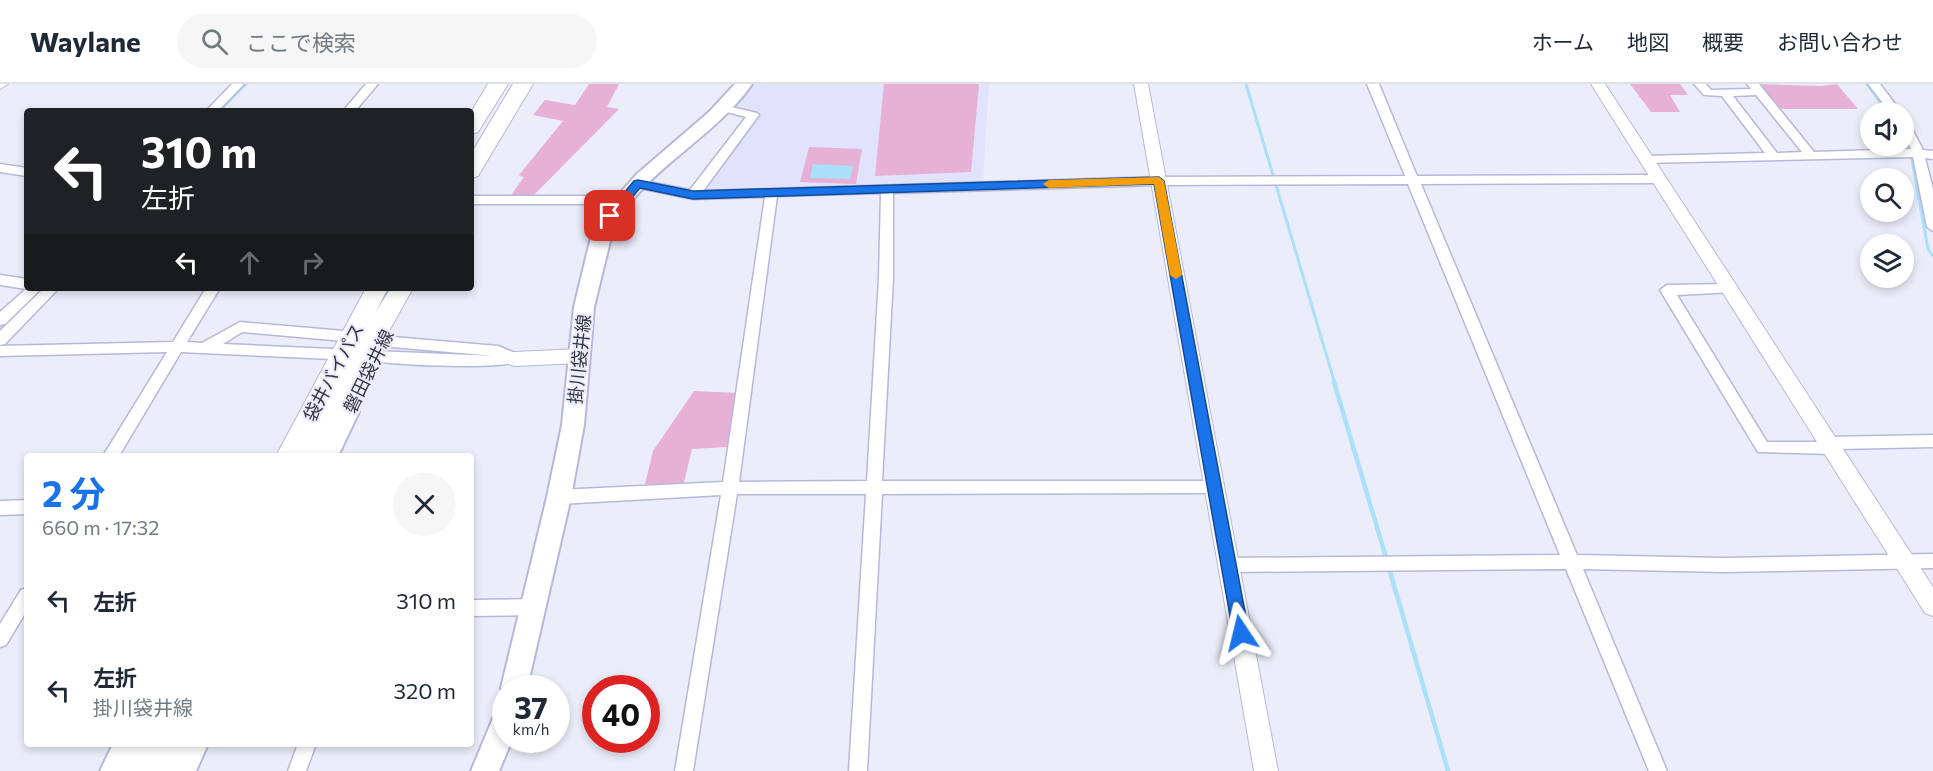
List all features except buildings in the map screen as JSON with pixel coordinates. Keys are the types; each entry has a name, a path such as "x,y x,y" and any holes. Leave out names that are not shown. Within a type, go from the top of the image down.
{"highway":[{"path":"474,124 498,84"},
{"path":"474,166 523,84"},
{"name":"袋井バイパス","path":"291,453 374,291"},
{"name":"袋井バイパス","path":"315,453 367,348 400,291"},
{"path":"132,771 144,747"},
{"path":"160,771 172,747"}],"main road":[{"name":"掛川袋井線","path":"516,675 559,497 573,424 584,307 603,229 610,216 638,184 723,108 744,84"},
{"name":"磐田袋井線","path":"280,453 338,345 374,291"},
{"name":"磐田袋井線","path":"328,453 377,348 409,291"},
{"path":"114,771 126,747"},
{"path":"182,771 193,747"},
{"path":"485,771 492,753"}],"street":[{"path":"215,108 238,84"},
{"path":"228,108 250,84"},
{"path":"352,108 372,84"},
{"path":"1141,84 1266,771"},
{"path":"1373,84 1658,771"},
{"path":"1598,84 1933,606"},
{"path":"1700,84 1708,93 1756,88 1811,156"},
{"path":"1874,84 1888,102"},
{"path":"1725,93 1773,156"},
{"path":"693,195 753,115 723,108"},
{"path":"1914,143 1919,153 1933,227"},
{"path":"1646,160 1919,153 1933,155"},
{"path":"0,168 24,172"},
{"path":"638,184 693,195 1159,181 1658,179"},
{"path":"858,771 886,278 887,189"},
{"path":"684,771 730,488 772,191"},
{"path":"474,200 623,200"},
{"path":"0,280 24,284"},
{"path":"1729,289 1667,290 1763,448 1933,441"},
{"path":"0,320 32,291"},
{"path":"0,339 49,291"},
{"path":"113,453 211,291"},
{"path":"205,348 240,327 338,345"},
{"path":"0,351 338,345"},
{"path":"377,348 488,362 579,356"},
{"path":"559,497 730,488 1214,487"},
{"path":"0,507 24,507"},
{"path":"1229,565 1572,562 1724,565 1933,561"},
{"path":"0,639 24,600"},
{"path":"474,608 534,607"},
{"path":"297,771 306,747"}],"shaded area":[{"path":"589,84 619,84 607,107 619,109 532,197 509,198 524,177 519,175 563,121 533,115 545,100 575,105"},
{"path":"744,84 989,84 983,181 696,194 752,115 732,107"},
{"path":"884,84 979,84 971,172 875,176"},
{"path":"1630,84 1680,84 1688,95 1670,95 1680,112 1651,112"},
{"path":"1753,84 1820,86 1837,84 1858,109 1785,109 1770,106"},
{"path":"809,147 862,149 856,184 800,182"},
{"path":"813,164 853,166 850,179 810,178"},
{"path":"694,391 739,393 727,447 692,449 683,486 645,484 653,451"}],"waterway":[{"path":"222,108 246,84"},
{"path":"1246,84 1335,384"},
{"path":"1867,84 1880,102"},
{"path":"1910,156 1928,249 1933,256"},
{"path":"0,329 9,320"},
{"path":"1334,382 1387,561"},
{"path":"1389,568 1448,771"}],"slow traffic":[{"path":"1049,184 1159,181 1176,275"}],"route":[{"path":"610,216 638,184 693,195 1159,181 1241,633"}]}
